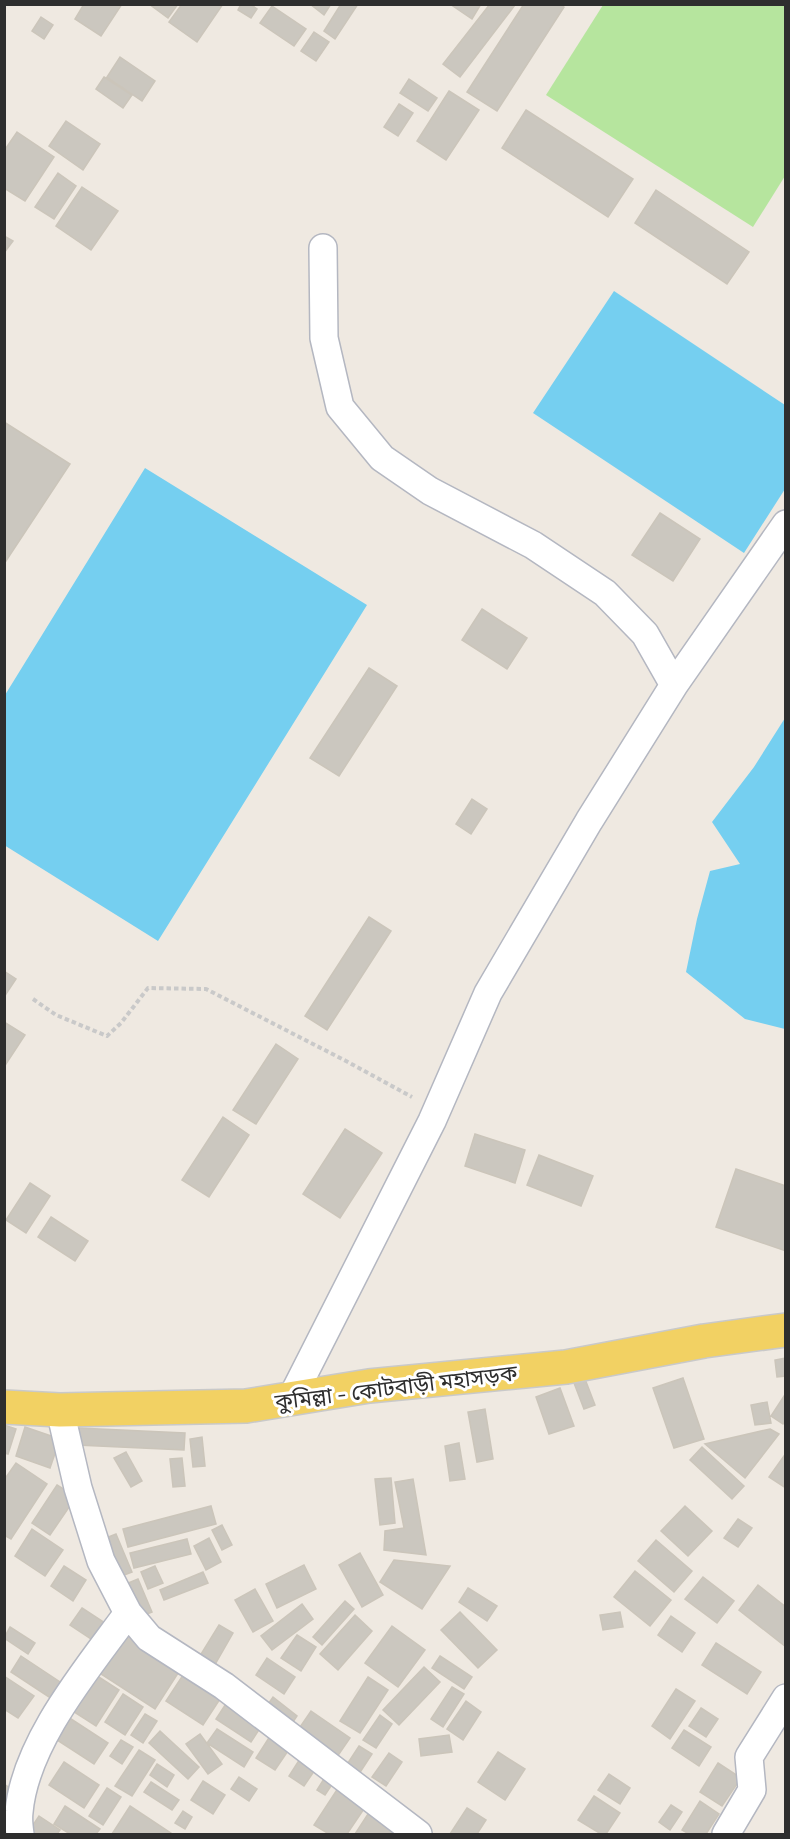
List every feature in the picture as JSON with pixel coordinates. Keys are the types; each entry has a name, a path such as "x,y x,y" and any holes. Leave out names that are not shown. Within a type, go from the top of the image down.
{"main road":[{"name":"কুমিল্লা - কোটবাড়ী মহাসড়ক","path":"4,1407 60,1410 246,1406 369,1386 566,1367 704,1341 786,1330"}],"street":[{"path":"323,248 324,338 340,408 382,458 430,491 533,545 605,592 645,634 674,685"},
{"path":"291,1399 436,1111 488,993 589,821 674,685 786,524"},
{"path":"60,1410 78,1488 101,1561 128,1612 149,1638 224,1686 418,1834"},
{"path":"20,1834 19,1811 30,1764 60,1706 128,1612"},
{"path":"726,1834 752,1790 749,1757 786,1698"}],"path":[{"path":"33,999 56,1016 107,1036 121,1023 148,988 206,989 346,1061 436,1111"}],"green space":[{"path":"603,5 785,5 785,176 753,227 546,95"}],"water":[{"path":"614,291 785,405 785,489 744,553 533,413"},
{"path":"145,468 367,605 158,941 4,845 5,695"},
{"path":"785,718 785,1029 745,1019 686,972 710,871 740,864 712,822 754,767"}],"building":[{"path":"84,4 122,4 101,36 75,19"},
{"path":"149,4 178,4 168,18"},
{"path":"182,4 223,4 197,42 169,22"},
{"path":"241,4 250,4 257,9 251,18 238,10"},
{"path":"310,4 331,4 324,15"},
{"path":"341,4 358,4 335,39 324,31"},
{"path":"450,4 481,4 472,19"},
{"path":"490,4 515,5 460,77 443,64"},
{"path":"524,4 561,4 564,7 497,111 467,92"},
{"path":"272,6 306,29 294,46 260,23"},
{"path":"41,17 53,25 44,39 32,31"},
{"path":"314,32 329,42 316,61 301,51"},
{"path":"120,57 155,81 142,101 107,77"},
{"path":"104,77 132,95 123,108 96,89"},
{"path":"409,79 437,98 428,111 400,93"},
{"path":"449,91 479,110 446,160 417,141"},
{"path":"399,104 413,113 398,136 384,127"},
{"path":"526,110 633,179 608,217 502,148"},
{"path":"66,121 100,144 83,170 49,146"},
{"path":"17,132 54,157 25,201 4,188 4,151"},
{"path":"58,173 76,186 54,219 35,207"},
{"path":"82,187 118,211 91,250 56,226"},
{"path":"656,190 749,252 727,284 635,223"},
{"path":"4,236 13,241 4,253"},
{"path":"4,422 70,464 4,564"},
{"path":"660,513 700,539 673,581 632,555"},
{"path":"482,609 527,638 507,669 462,640"},
{"path":"369,668 397,686 339,776 310,758"},
{"path":"472,799 487,809 471,834 456,824"},
{"path":"369,917 391,931 327,1030 305,1016"},
{"path":"4,971 16,979 4,997"},
{"path":"4,1022 25,1035 4,1067"},
{"path":"276,1044 298,1059 256,1124 233,1110"},
{"path":"223,1117 249,1135 209,1197 182,1180"},
{"path":"345,1129 382,1153 340,1218 303,1194"},
{"path":"475,1134 525,1150 515,1183 465,1166"},
{"path":"539,1155 593,1176 581,1206 527,1185"},
{"path":"736,1169 786,1186 786,1251 716,1227"},
{"path":"30,1183 50,1196 26,1233 6,1220"},
{"path":"51,1217 88,1241 75,1261 38,1237"},
{"path":"786,1358 786,1376 777,1377 775,1360"},
{"path":"683,1378 704,1439 674,1448 653,1388"},
{"path":"585,1379 595,1405 584,1409 574,1383"},
{"path":"560,1388 574,1426 549,1434 536,1397"},
{"path":"786,1393 786,1419 783,1424 771,1416"},
{"path":"767,1402 771,1423 755,1425 751,1405"},
{"path":"485,1409 493,1459 477,1462 468,1412"},
{"path":"4,1425 16,1429 8,1454 4,1453"},
{"path":"25,1427 60,1439 50,1468 16,1456"},
{"path":"78,1428 185,1433 184,1450 77,1445"},
{"path":"770,1429 779,1434 745,1478 705,1444"},
{"path":"202,1437 205,1466 193,1467 190,1439"},
{"path":"459,1443 465,1479 450,1481 445,1446"},
{"path":"702,1447 744,1486 732,1499 690,1460"},
{"path":"126,1452 142,1481 131,1487 114,1458"},
{"path":"786,1453 786,1488 769,1477"},
{"path":"182,1458 185,1486 173,1487 170,1459"},
{"path":"16,1463 47,1484 11,1539 4,1535 4,1480"},
{"path":"391,1478 395,1523 380,1525 375,1479"},
{"path":"413,1479 426,1555 384,1550 385,1531 404,1528 395,1482"},
{"path":"57,1485 76,1497 50,1535 32,1523"},
{"path":"211,1506 216,1524 128,1547 123,1529"},
{"path":"685,1506 712,1531 688,1556 661,1531"},
{"path":"738,1519 752,1528 738,1547 724,1538"},
{"path":"222,1525 232,1545 222,1550 212,1530"},
{"path":"32,1529 63,1550 45,1576 15,1556"},
{"path":"116,1534 132,1572 116,1578 101,1540"},
{"path":"209,1538 221,1562 206,1570 194,1546"},
{"path":"187,1539 191,1554 134,1568 130,1553"},
{"path":"656,1540 692,1571 674,1592 638,1561"},
{"path":"360,1553 383,1595 362,1607 339,1565"},
{"path":"394,1560 450,1566 422,1609 380,1582"},
{"path":"304,1565 316,1589 277,1608 266,1584"},
{"path":"64,1566 86,1580 73,1601 51,1586"},
{"path":"155,1566 163,1583 148,1589 141,1572"},
{"path":"635,1571 671,1600 650,1626 614,1597"},
{"path":"203,1572 208,1583 164,1600 160,1590"},
{"path":"703,1577 734,1601 717,1623 685,1599"},
{"path":"138,1579 152,1612 139,1617 126,1584"},
{"path":"758,1585 786,1607 786,1647 739,1610"},
{"path":"468,1588 497,1606 487,1621 459,1602"},
{"path":"255,1589 273,1621 253,1632 235,1600"},
{"path":"345,1601 354,1609 322,1645 313,1637"},
{"path":"302,1604 313,1619 272,1650 261,1636"},
{"path":"82,1608 105,1623 94,1641 70,1625"},
{"path":"460,1612 497,1650 478,1668 441,1630"},
{"path":"620,1612 623,1627 603,1630 600,1615"},
{"path":"355,1615 372,1631 338,1670 320,1654"},
{"path":"671,1616 695,1633 682,1652 658,1635"},
{"path":"219,1625 233,1633 213,1668 198,1659"},
{"path":"392,1626 425,1650 398,1687 365,1663"},
{"path":"10,1627 35,1643 28,1654 4,1638"},
{"path":"126,1630 182,1667 155,1709 98,1672"},
{"path":"297,1635 316,1647 301,1671 281,1658"},
{"path":"716,1643 761,1672 747,1694 702,1665"},
{"path":"21,1656 63,1684 52,1699 11,1672"},
{"path":"440,1656 472,1677 464,1689 432,1668"},
{"path":"267,1658 295,1677 284,1694 256,1675"},
{"path":"424,1667 440,1682 399,1725 383,1710"},
{"path":"187,1669 224,1693 203,1725 166,1701"},
{"path":"91,1672 119,1690 96,1726 68,1708"},
{"path":"4,1676 34,1696 18,1718 4,1709"},
{"path":"368,1677 388,1690 360,1733 340,1721"},
{"path":"452,1687 464,1694 443,1727 431,1719"},
{"path":"676,1689 695,1701 670,1739 652,1726"},
{"path":"123,1694 143,1707 125,1735 105,1722"},
{"path":"273,1697 297,1716 291,1725 266,1707"},
{"path":"229,1699 264,1722 251,1742 216,1719"},
{"path":"466,1701 481,1712 463,1740 447,1729"},
{"path":"701,1708 718,1719 706,1737 689,1726"},
{"path":"311,1711 350,1738 337,1757 298,1730"},
{"path":"145,1714 157,1721 143,1743 131,1735"},
{"path":"380,1715 392,1724 376,1748 363,1740"},
{"path":"68,1717 108,1743 94,1764 54,1738"},
{"path":"217,1729 253,1752 244,1767 207,1743"},
{"path":"684,1730 711,1747 699,1766 672,1748"},
{"path":"160,1731 199,1767 188,1779 149,1743"},
{"path":"272,1733 292,1745 275,1770 256,1758"},
{"path":"200,1734 222,1764 208,1774 186,1744"},
{"path":"449,1735 452,1752 421,1756 419,1739"},
{"path":"121,1740 133,1747 122,1764 110,1756"},
{"path":"359,1746 372,1754 357,1777 344,1769"},
{"path":"139,1750 155,1760 132,1796 115,1786"},
{"path":"305,1751 321,1761 304,1786 289,1776"},
{"path":"498,1752 525,1769 505,1800 478,1782"},
{"path":"389,1753 402,1762 386,1786 372,1777"},
{"path":"64,1762 99,1785 84,1808 49,1785"},
{"path":"718,1763 741,1778 722,1806 700,1792"},
{"path":"157,1764 174,1775 167,1787 150,1775"},
{"path":"327,1774 335,1780 325,1795 317,1790"},
{"path":"609,1774 630,1788 620,1804 598,1790"},
{"path":"239,1777 257,1789 249,1801 231,1789"},
{"path":"203,1781 225,1795 213,1814 191,1800"},
{"path":"151,1782 179,1800 172,1810 144,1792"},
{"path":"342,1782 370,1800 347,1834 329,1834 314,1825"},
{"path":"4,1784 13,1790 4,1802"},
{"path":"107,1788 121,1797 103,1825 89,1816"},
{"path":"594,1796 620,1813 606,1834 601,1834 578,1820"},
{"path":"700,1801 719,1814 706,1834 689,1834 682,1830"},
{"path":"671,1805 682,1812 670,1830 659,1822"},
{"path":"65,1806 100,1829 96,1834 70,1834 54,1824"},
{"path":"130,1806 171,1833 112,1834"},
{"path":"467,1808 486,1820 477,1834 450,1834"},
{"path":"183,1811 192,1817 185,1829 175,1823"},
{"path":"368,1814 400,1834 355,1834"},
{"path":"39,1816 60,1830 57,1834 35,1834 29,1831"}]}
